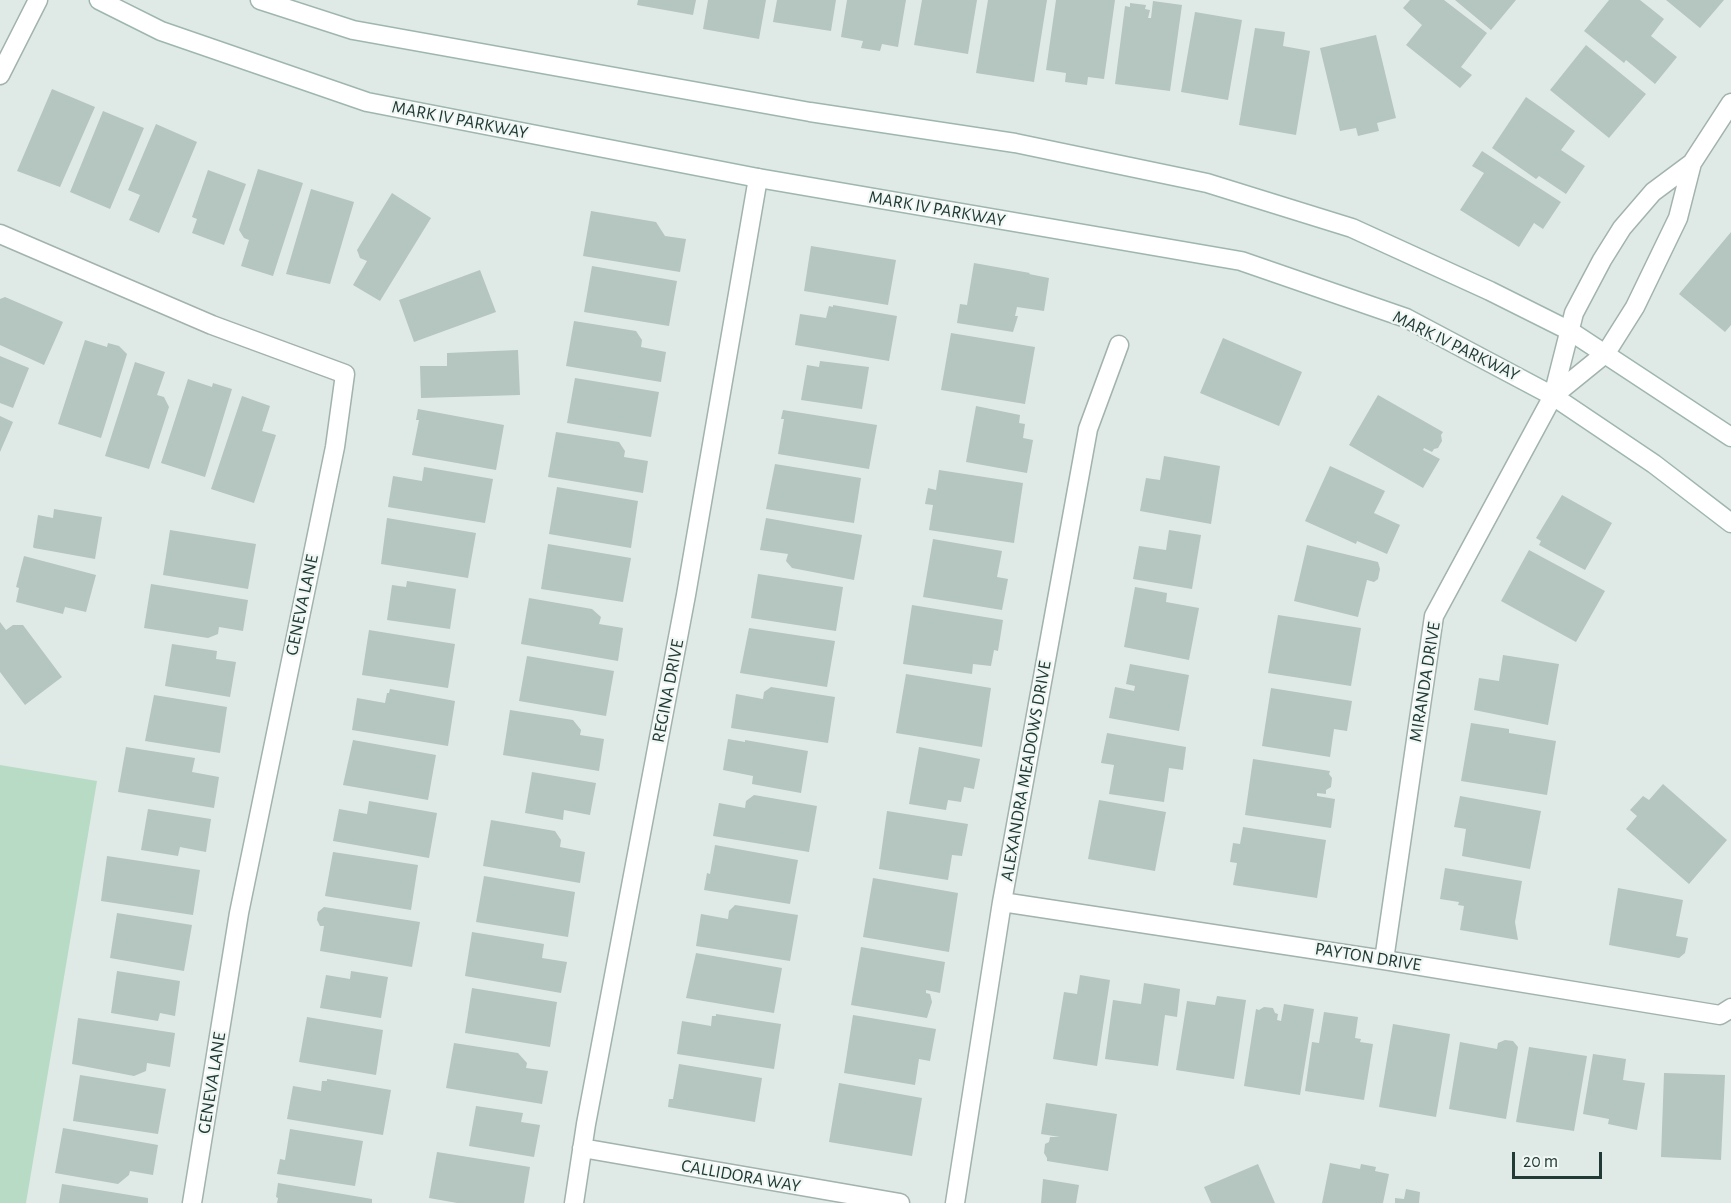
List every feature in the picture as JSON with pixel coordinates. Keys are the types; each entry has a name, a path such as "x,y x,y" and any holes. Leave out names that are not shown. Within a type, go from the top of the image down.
{"street":[{"path":"0,75 38,0"},
{"name":"MARK IV PARKWAY","path":"99,0 161,31 367,102 758,178 1241,261 1406,318 1553,396 1654,464 1731,523"},
{"path":"260,0 353,30 810,112 1015,143 1207,183 1352,228 1490,291 1570,331 1731,437"},
{"name":"MIRANDA DRIVE","path":"1384,960 1434,616 1553,396 1574,313 1622,228 1653,192 1692,163 1724,126 1731,103"},
{"name":"MIRANDA DRIVE","path":"1553,396 1605,353 1635,307 1678,218 1692,163"},
{"name":"REGINA DRIVE","path":"574,1203 582,1148 686,595 758,178"},
{"name":"GENEVA LANE","path":"0,234 212,325 345,374 335,447 239,913 192,1203"},
{"name":"ALEXANDRA MEADOWS DRIVE","path":"955,1203 1002,902 1088,429 1119,345"},
{"name":"PAYTON DRIVE","path":"1002,902 1384,960 1720,1015 1731,1008"},
{"name":"CALLIDORA WAY","path":"582,1148 900,1203"}],"green space":[{"path":"0,765 97,781 26,1203 0,1203"}],"building":[{"path":"638,0 696,0 693,15 637,5"},
{"path":"708,0 766,0 759,39 703,29"},
{"path":"777,0 836,0 831,31 773,22"},
{"path":"847,0 906,0 898,47 882,44 880,51 861,48 863,41 841,37"},
{"path":"922,0 977,0 968,54 914,45"},
{"path":"988,0 1047,0 1034,82 976,73"},
{"path":"1056,0 1115,0 1104,79 1088,77 1087,85 1065,82 1066,73 1046,70"},
{"path":"1410,0 1444,0 1487,33 1461,67 1472,75 1460,88 1406,45 1422,25 1403,8"},
{"path":"1455,0 1516,0 1491,30"},
{"path":"1609,0 1640,0 1664,19 1651,36 1677,57 1655,84 1626,60 1624,63 1584,31"},
{"path":"1666,0 1724,0 1700,28"},
{"path":"1153,1 1182,5 1170,91 1115,84 1125,6 1130,7 1130,3 1146,5 1145,9 1150,10 1148,18 1151,18"},
{"path":"1195,12 1242,20 1228,100 1181,92"},
{"path":"1255,28 1285,32 1283,46 1310,51 1296,135 1239,125"},
{"path":"1376,35 1396,118 1377,123 1379,131 1358,136 1356,128 1340,131 1320,48"},
{"path":"1586,45 1646,94 1609,138 1550,90"},
{"path":"52,89 95,107 60,187 17,171"},
{"path":"1526,97 1575,131 1561,150 1585,166 1566,194 1539,176 1536,179 1492,148"},
{"path":"103,111 144,128 110,209 70,192"},
{"path":"156,124 197,142 159,233 129,220 140,195 128,190"},
{"path":"1482,151 1561,202 1543,229 1534,223 1519,247 1460,210 1484,173 1472,166"},
{"path":"258,169 303,183 273,276 241,266 249,240 244,238 239,230"},
{"path":"208,170 246,184 224,245 192,233 197,219 192,217"},
{"path":"311,189 354,202 330,284 286,274"},
{"path":"392,193 431,218 380,301 353,285 367,261 360,258 357,250"},
{"path":"591,211 656,222 665,236 686,239 680,272 583,256"},
{"path":"1731,232 1731,325 1725,332 1679,294"},
{"path":"811,246 896,260 888,305 804,291"},
{"path":"974,263 1049,278 1044,311 1017,307 1015,316 1018,316 1013,332 957,323 960,304 967,305"},
{"path":"592,266 677,281 669,326 584,312"},
{"path":"480,270 496,312 414,342 399,300"},
{"path":"5,297 63,322 44,365 0,345 0,299"},
{"path":"833,305 897,316 889,361 795,345 800,314 826,318 829,306 833,307"},
{"path":"574,321 636,331 642,340 641,347 666,352 661,382 566,366"},
{"path":"951,333 1035,347 1025,404 941,390"},
{"path":"1223,338 1302,372 1279,426 1200,393"},
{"path":"85,340 107,347 108,343 119,346 127,354 101,438 58,424"},
{"path":"518,350 520,395 421,398 420,366 447,366 447,353"},
{"path":"0,356 29,368 13,408 0,403"},
{"path":"820,361 869,367 862,409 801,400 807,365 819,367"},
{"path":"135,362 165,372 157,395 164,397 169,407 149,469 105,456"},
{"path":"575,378 659,392 651,437 567,423"},
{"path":"188,379 212,387 213,383 232,389 205,477 161,463"},
{"path":"1378,395 1443,432 1438,448 1432,452 1424,448 1423,450 1440,459 1423,488 1349,445"},
{"path":"242,396 270,406 262,431 276,435 254,503 211,489"},
{"path":"976,406 1020,415 1019,423 1025,424 1023,438 1033,440 1027,473 966,462"},
{"path":"418,409 504,425 496,470 412,455 419,420 416,420"},
{"path":"783,410 877,425 869,469 778,454 784,419 781,419"},
{"path":"0,416 13,422 0,452"},
{"path":"556,432 619,442 625,451 624,457 648,461 643,493 548,477"},
{"path":"1164,456 1220,466 1211,524 1140,511 1146,478 1160,480"},
{"path":"775,464 861,478 854,523 766,509"},
{"path":"1330,466 1385,491 1374,513 1400,525 1387,554 1357,541 1356,544 1305,521"},
{"path":"424,467 493,479 485,523 388,507 393,476 422,481"},
{"path":"939,470 1023,483 1014,543 929,530 933,505 925,504 928,488 936,490"},
{"path":"557,487 638,501 631,548 549,534"},
{"path":"1562,495 1612,523 1585,570 1539,545 1541,541 1536,538"},
{"path":"54,509 102,517 95,559 33,547 38,515 53,518"},
{"path":"387,518 476,533 468,578 381,564"},
{"path":"766,518 862,535 854,580 792,568 786,561 788,554 760,550"},
{"path":"170,530 256,544 248,589 163,575"},
{"path":"1169,530 1201,535 1192,589 1133,579 1139,546 1166,550"},
{"path":"933,539 1002,551 997,577 1008,579 1002,610 923,597"},
{"path":"548,544 631,558 623,602 541,589"},
{"path":"1307,545 1378,562 1380,569 1378,579 1374,582 1367,580 1358,617 1294,601"},
{"path":"1529,550 1605,591 1576,642 1501,601"},
{"path":"24,556 96,575 86,612 65,607 63,614 16,602 19,588 16,587"},
{"path":"758,574 843,587 836,631 751,618"},
{"path":"407,581 456,589 450,629 387,620 392,585 406,587"},
{"path":"151,584 248,600 243,631 219,627 218,634 208,638 144,628"},
{"path":"1135,587 1167,593 1166,602 1199,608 1189,660 1124,647"},
{"path":"529,598 592,609 601,617 599,624 623,628 618,661 521,644"},
{"path":"912,605 1003,620 998,651 994,650 991,666 973,664 972,674 903,664"},
{"path":"1278,615 1361,628 1351,686 1268,673"},
{"path":"0,622 6,630 13,625 23,625 62,677 25,705 0,672"},
{"path":"749,628 835,641 827,687 740,673"},
{"path":"369,630 455,644 448,688 362,675"},
{"path":"172,644 217,651 216,659 236,662 230,697 165,686"},
{"path":"1503,655 1559,664 1548,725 1474,710 1479,678 1499,681"},
{"path":"527,656 614,671 606,716 519,701"},
{"path":"1130,664 1189,675 1179,731 1109,718 1115,687 1134,691 1135,686 1126,684"},
{"path":"906,674 991,688 982,747 896,733"},
{"path":"771,687 835,697 828,743 731,728 736,694 763,699 764,692"},
{"path":"1271,688 1352,701 1347,731 1334,729 1330,757 1262,746"},
{"path":"390,689 455,701 448,746 352,730 357,698 385,703"},
{"path":"154,695 227,707 220,753 145,741"},
{"path":"510,710 573,720 581,730 580,735 604,739 599,771 503,755"},
{"path":"1471,723 1509,729 1509,733 1556,741 1547,795 1461,781"},
{"path":"1107,733 1186,747 1183,770 1169,768 1164,802 1109,794 1114,765 1101,763"},
{"path":"728,739 808,751 801,793 752,784 753,776 723,770"},
{"path":"353,740 436,755 428,800 343,785"},
{"path":"126,747 195,758 192,772 219,777 214,808 118,792"},
{"path":"919,747 980,759 974,789 964,787 961,802 948,800 946,810 909,804"},
{"path":"1253,759 1330,771 1331,787 1326,790 1326,794 1317,793 1317,796 1335,799 1331,828 1245,815"},
{"path":"532,772 596,783 590,815 564,810 563,820 525,813"},
{"path":"1663,784 1727,840 1689,884 1626,829 1637,816 1630,810 1643,796 1649,800"},
{"path":"754,795 817,806 809,852 713,836 719,803 745,808 746,801"},
{"path":"1460,796 1541,811 1530,869 1462,856 1466,829 1454,827"},
{"path":"1099,800 1166,812 1155,871 1088,859"},
{"path":"369,801 437,813 429,858 333,841 339,809 367,814"},
{"path":"148,809 211,819 206,852 180,847 178,856 141,850"},
{"path":"887,811 968,824 962,856 952,855 948,880 879,869"},
{"path":"491,820 555,831 561,840 560,847 585,852 580,883 483,866"},
{"path":"1243,827 1326,840 1317,898 1233,885 1237,863 1230,862 1233,843 1240,844"},
{"path":"715,845 798,860 790,904 704,890 707,873 710,874"},
{"path":"333,852 418,865 411,910 325,896"},
{"path":"107,856 200,870 193,915 101,901"},
{"path":"1445,868 1522,881 1515,922 1518,940 1460,930 1464,906 1458,905 1459,902 1440,899"},
{"path":"484,876 575,892 568,937 476,922"},
{"path":"873,878 958,893 949,952 863,937"},
{"path":"1618,888 1683,900 1676,936 1688,938 1685,953 1679,958 1609,945"},
{"path":"735,905 798,915 790,961 696,946 701,914 728,919 729,911"},
{"path":"324,907 420,922 412,967 320,951 324,926 320,926 317,920 318,912"},
{"path":"117,913 192,925 184,971 110,958"},
{"path":"472,932 544,944 542,958 567,962 561,993 465,976"},
{"path":"861,947 945,962 940,993 926,990 932,1002 927,1018 851,1005"},
{"path":"696,953 782,968 774,1013 686,998"},
{"path":"117,971 180,981 175,1016 160,1013 158,1021 111,1013"},
{"path":"351,971 388,977 381,1018 320,1008 326,975 350,979"},
{"path":"1080,975 1110,980 1097,1066 1053,1059 1064,992 1077,994"},
{"path":"1144,983 1180,989 1177,1017 1165,1015 1158,1066 1105,1059 1113,1000 1141,1004"},
{"path":"472,988 557,1002 550,1047 465,1033"},
{"path":"1217,996 1246,1000 1234,1079 1176,1070 1187,1001 1215,1005"},
{"path":"1284,1004 1314,1009 1300,1095 1244,1086 1256,1009 1273,1008 1278,1014 1277,1020 1281,1021"},
{"path":"1324,1012 1358,1017 1355,1038 1361,1039 1360,1042 1373,1044 1364,1100 1305,1091 1312,1042 1319,1043"},
{"path":"716,1014 781,1024 774,1069 677,1054 682,1021 711,1026 712,1016"},
{"path":"853,1015 936,1029 930,1061 919,1059 915,1085 844,1073"},
{"path":"307,1017 383,1030 376,1075 299,1062"},
{"path":"78,1018 175,1033 170,1067 147,1063 146,1071 134,1076 72,1064"},
{"path":"1393,1024 1450,1034 1436,1117 1379,1107"},
{"path":"1505,1040 1513,1041 1518,1047 1506,1119 1449,1109 1460,1042 1497,1049 1498,1043"},
{"path":"454,1043 518,1053 527,1063 526,1068 548,1071 542,1104 446,1088"},
{"path":"1529,1047 1587,1056 1574,1131 1516,1122"},
{"path":"1593,1054 1626,1059 1623,1080 1645,1083 1637,1130 1608,1124 1609,1119 1583,1114"},
{"path":"679,1064 762,1078 755,1122 668,1107 669,1099 673,1099"},
{"path":"1664,1073 1725,1075 1721,1160 1661,1157"},
{"path":"80,1075 166,1089 158,1134 73,1121"},
{"path":"327,1079 391,1090 383,1135 287,1119 293,1086 321,1091 322,1081 327,1081"},
{"path":"839,1083 922,1098 912,1156 829,1142"},
{"path":"1046,1103 1117,1114 1108,1171 1047,1161 1044,1153 1045,1144 1049,1142 1050,1137 1060,1137 1041,1134"},
{"path":"476,1106 523,1113 521,1122 540,1125 534,1157 469,1146"},
{"path":"63,1128 158,1145 153,1175 130,1171 129,1175 118,1184 55,1173"},
{"path":"290,1129 363,1141 355,1186 277,1174 280,1159 285,1160"},
{"path":"437,1152 530,1167 524,1203 457,1203 429,1198"},
{"path":"1330,1163 1360,1169 1361,1164 1376,1167 1375,1171 1389,1174 1383,1203 1322,1203"},
{"path":"1258,1164 1275,1203 1211,1203 1204,1187"},
{"path":"1043,1179 1079,1185 1076,1203 1041,1203"},
{"path":"278,1183 372,1199 372,1203 277,1203"},
{"path":"62,1184 148,1198 148,1203 59,1203"},
{"path":"1406,1189 1420,1192 1419,1203 1395,1203 1395,1198 1404,1199"}]}
